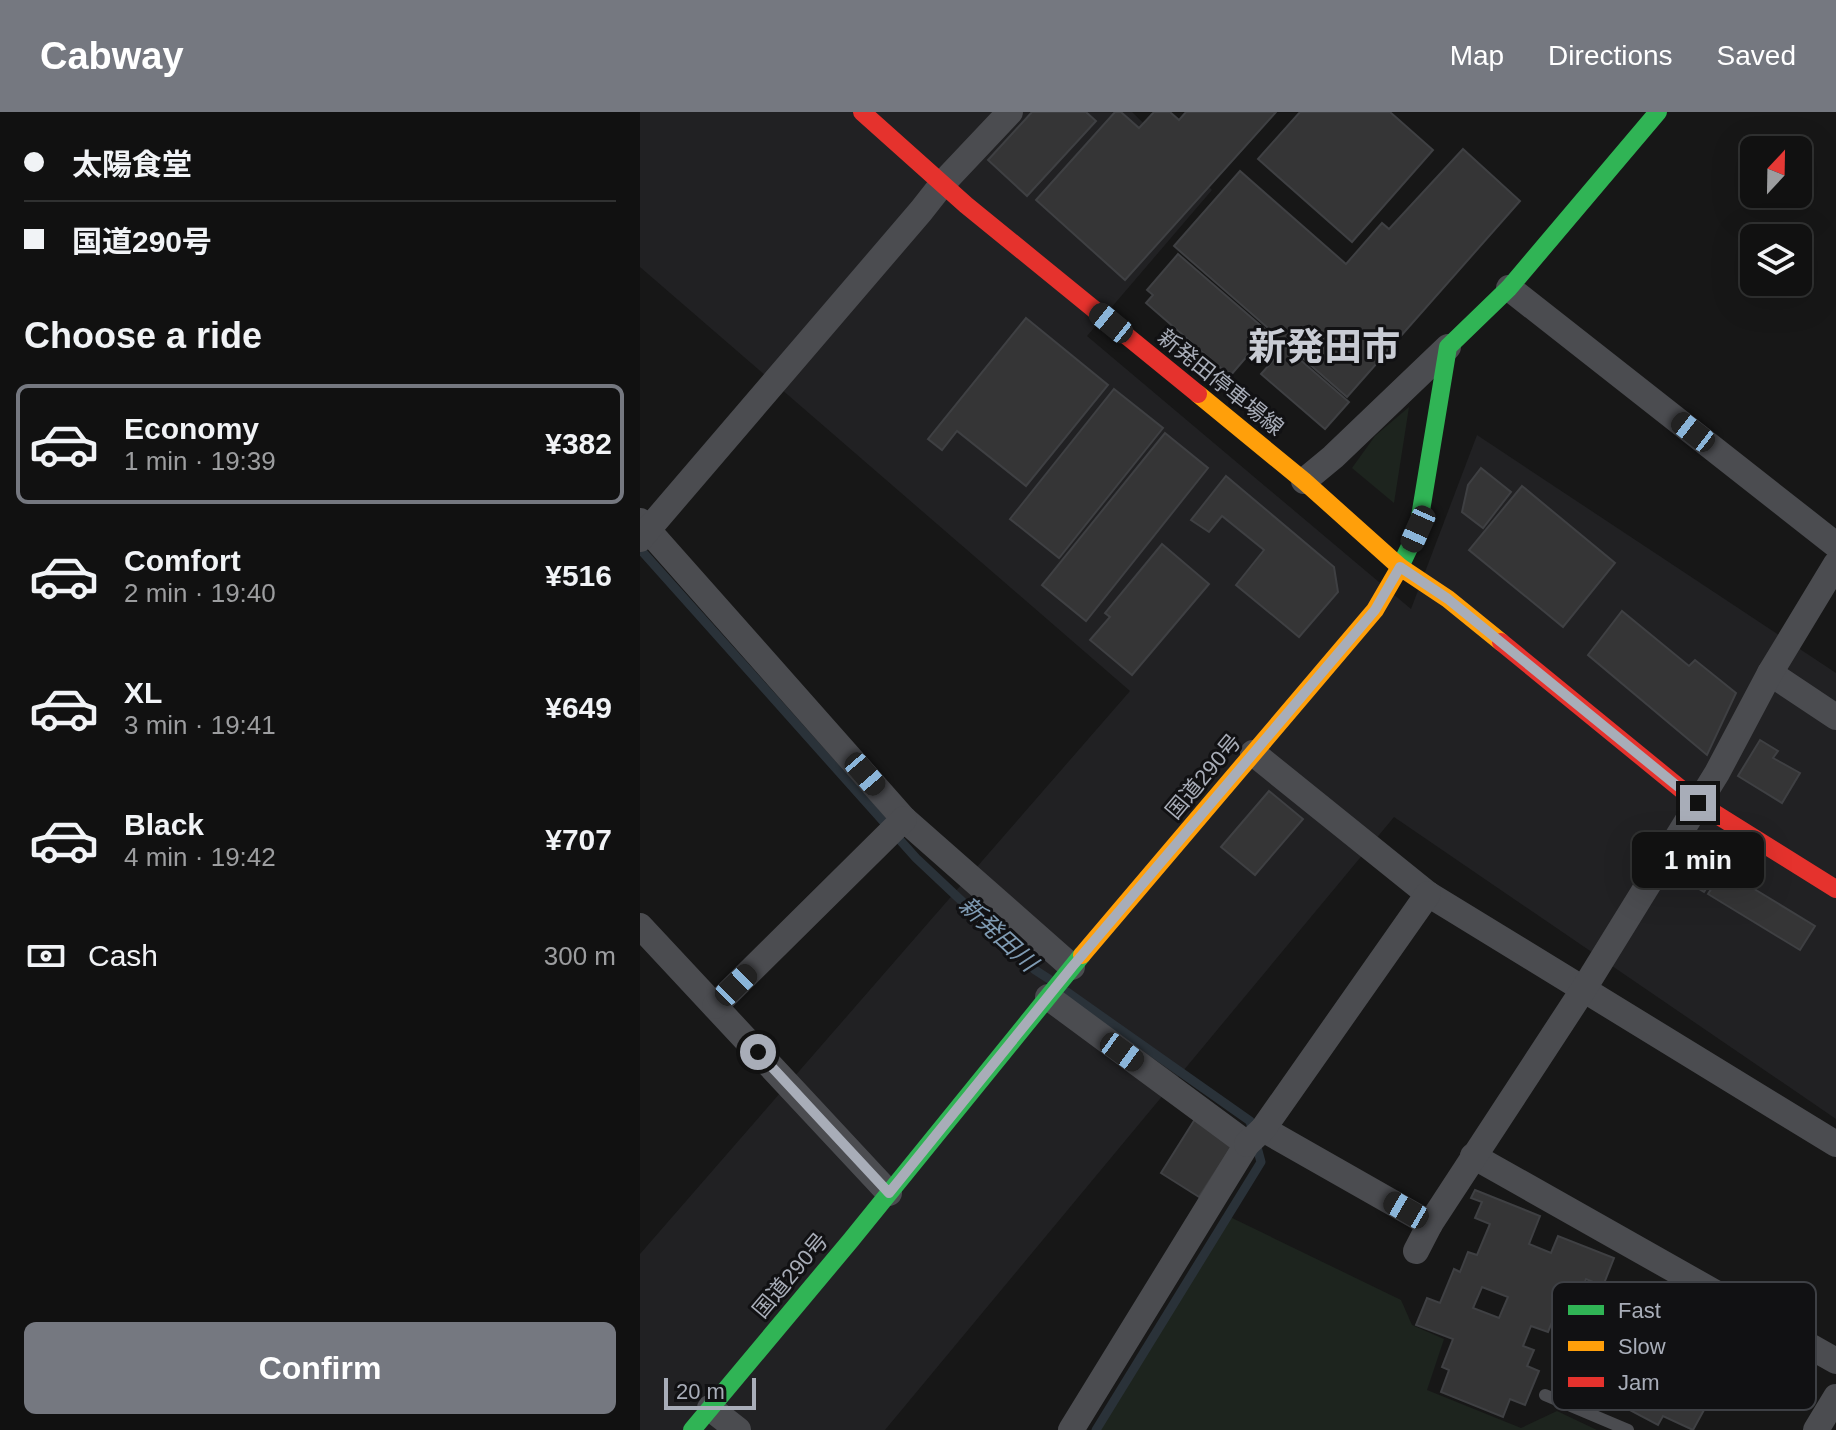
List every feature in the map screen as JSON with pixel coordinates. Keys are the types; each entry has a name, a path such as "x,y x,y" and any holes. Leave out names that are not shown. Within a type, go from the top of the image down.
{"main road":[{"name":"新発田停車場線","path":"862,112 966,205 1304,481 1400,567"},
{"path":"1448,347 1509,288 1658,112"},
{"name":"国道290号","path":"692,1430 1072,967 1375,610 1418,529 1448,347"},
{"path":"1400,567 1448,599 1698,803 1836,889"}],"street":[{"path":"1010,112 943,183 643,530 904,819 1072,967"},
{"path":"1509,288 1836,545"},
{"path":"1304,481 1448,347"},
{"path":"1416,1251 1430,1224 1583,990 1717,773 1770,673 1836,564"},
{"path":"1770,673 1836,717"},
{"path":"1253,753 1428,894 1836,1144"},
{"path":"715,1006 904,819"},
{"path":"1071,1430 1255,1136 1428,894"},
{"path":"640,926 889,1193"},
{"path":"1048,997 1255,1136 1430,1224"},
{"path":"1473,1156 1696,1282"},
{"path":"1816,1350 1836,1361"},
{"path":"1816,1430 1836,1397"},
{"path":"710,1408 738,1430"}],"lane":[{"path":"1545,1395 1552,1398"},
{"path":"1581,1410 1628,1430"}],"shaded area":[{"path":"640,112 1132,112 1212,190 1087,336 1411,609 1477,435 1836,673 1836,1119 1394,817 885,1430 640,1430 640,1254 1130,691 640,267"},
{"path":"1409,407 1394,503 1352,468 1375,436"},
{"path":"1228,1216 1401,1300 1412,1325 1444,1339 1427,1390 1521,1428 1557,1411 1597,1430 1096,1430"}],"building":[{"path":"1032,112 1086,112 1096,121 1027,196 988,160"},
{"path":"1115,112 1121,112 1139,128 1154,112 1170,112 1179,120 1186,112 1276,112 1125,280 1036,200"},
{"path":"1300,112 1390,112 1433,150 1352,242 1258,159"},
{"path":"1463,149 1520,201 1347,397 1174,246 1240,171 1346,264 1382,223 1389,229"},
{"path":"1178,254 1349,402 1325,429 1261,374 1278,355 1261,340 1230,376 1146,303 1153,295 1147,290"},
{"path":"1026,318 1108,385 1026,486 957,431 942,450 928,439"},
{"path":"1114,389 1163,428 1059,558 1010,519"},
{"path":"1165,433 1208,468 1086,621 1042,585"},
{"path":"1481,468 1511,492 1483,528 1462,512 1468,485"},
{"path":"1226,476 1334,567 1338,592 1299,637 1236,585 1264,550 1222,516 1209,532 1191,520"},
{"path":"1522,486 1615,563 1563,627 1469,550"},
{"path":"1162,544 1209,584 1132,675 1090,640 1110,617 1105,613"},
{"path":"1622,611 1689,666 1695,660 1736,693 1707,755 1588,655"},
{"path":"1760,740 1778,751 1773,758 1800,773 1782,803 1738,776"},
{"path":"1269,791 1303,819 1255,875 1221,847"},
{"path":"1695,852 1720,868 1704,892 1679,877"},
{"path":"1723,870 1815,926 1800,950 1708,894"},
{"path":"1195,1119 1234,1143 1199,1197 1161,1173"},
{"path":"1475,1190 1540,1216 1529,1244 1551,1253 1558,1236 1614,1258 1605,1282 1586,1279 1585,1282 1552,1282 1552,1322 1548,1332 1531,1326 1523,1346 1534,1350 1527,1366 1539,1371 1525,1405 1510,1399 1503,1417 1441,1392 1449,1370 1442,1367 1453,1339 1416,1325 1427,1298 1440,1303 1454,1269 1460,1272 1468,1252 1477,1255 1490,1224 1475,1218 1482,1202 1471,1198","holes":["1482,1287 1508,1297 1499,1318 1473,1308"]},
{"path":"1630,1410 1704,1410 1693,1430 1663,1416 1658,1425"}],"waterway":[{"name":"新発田川","path":"640,549 916,858 1035,970 1049,979"},
{"name":"新発田川","path":"1067,992 1250,1121 1261,1162 1096,1430"}],"traffic: fast":[{"path":"1400,567 1418,529 1448,347 1509,288 1658,112"},
{"path":"692,1430 1082,955"}],"traffic: slow":[{"path":"1198,394 1304,481 1400,567"},
{"path":"1082,955 1375,610 1400,567 1448,599 1501,642"}],"traffic: jam":[{"path":"862,112 966,205 1198,394"},
{"path":"1501,642 1698,803 1836,889"}],"district":[{"name":"新発田市","path":"1324,347"}],"route":[{"path":"758,1052 889,1193 1072,967 1375,610 1400,567 1448,599 1698,803"}]}
